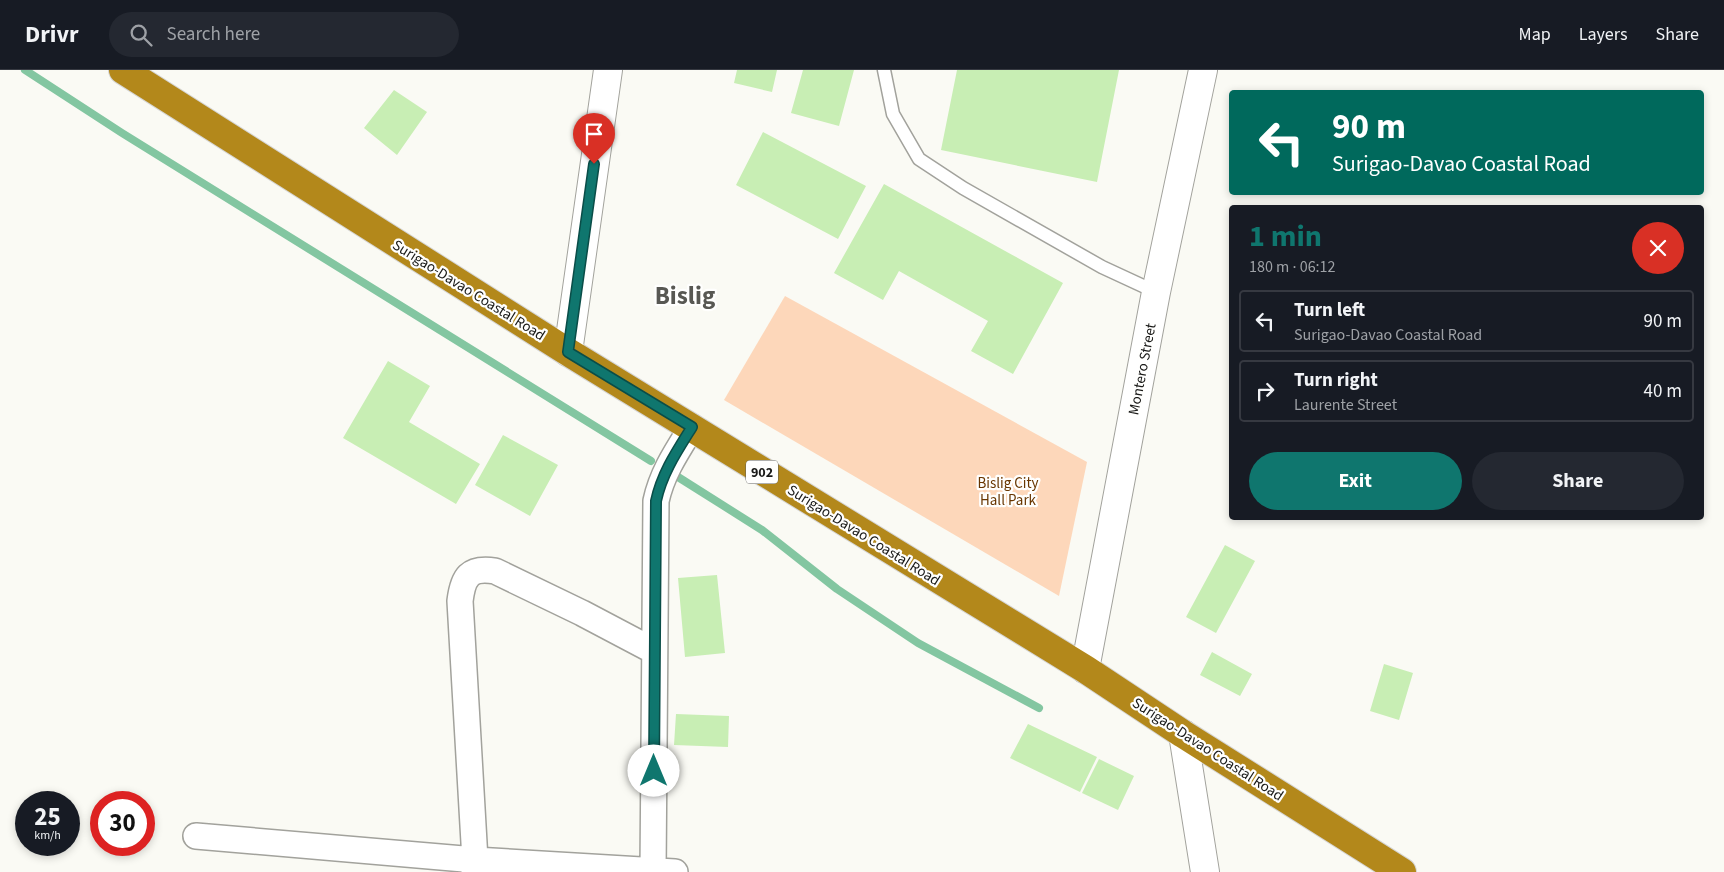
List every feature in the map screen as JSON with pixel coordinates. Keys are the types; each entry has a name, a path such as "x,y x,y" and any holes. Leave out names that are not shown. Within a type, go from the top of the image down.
{"highway":[{"name":"Surigao-Davao Coastal Road","path":"123,70 568,352 1085,669 1183,734 1402,872"}],"street":[{"path":"568,352 608,70"},
{"name":"Montero Street","path":"1085,669 1156,292 1202,70"},
{"path":"196,836 474,866 660,871 654,651 656,501 666,469 692,427"},
{"path":"474,866 460,601 462,586 469,574 482,569 495,570 654,651"},
{"path":"1183,734 1205,872"}],"lane":[{"path":"884,70 893,114 919,159 963,188 1093,262 1156,292"}],"green space":[{"name":"Bislig City Hall Park","path":"785,296 1087,462 1059,596 724,400"}],"building":[{"path":"737,70 777,70 772,92 734,83"},
{"path":"803,70 854,70 839,126 791,113"},
{"path":"957,70 1119,70 1097,182 941,150"},
{"path":"394,90 427,112 397,155 364,128"},
{"path":"763,132 866,186 838,239 736,185"},
{"path":"884,184 1063,283 1013,374 971,351 988,321 899,271 883,300 834,273"},
{"path":"388,361 430,386 409,422 480,464 456,504 343,438"},
{"path":"503,435 558,465 530,516 475,485"},
{"path":"1225,545 1255,561 1216,633 1186,617"},
{"path":"717,575 725,653 685,657 678,578"},
{"path":"1212,652 1252,674 1240,696 1200,675"},
{"path":"1384,664 1413,673 1399,720 1370,711"},
{"path":"676,714 729,716 728,747 674,745"},
{"path":"1028,724 1097,757 1080,792 1010,758"},
{"path":"1099,759 1134,776 1118,810 1082,793"}],"waterway":[{"path":"25,70 122,133 651,461"},
{"path":"678,477 762,530 837,589 918,643 1039,708"}],"district":[{"name":"Bislig","path":"685,295"}],"route":[{"path":"594,164 568,352 692,427 666,469 656,501 654,771"}]}
